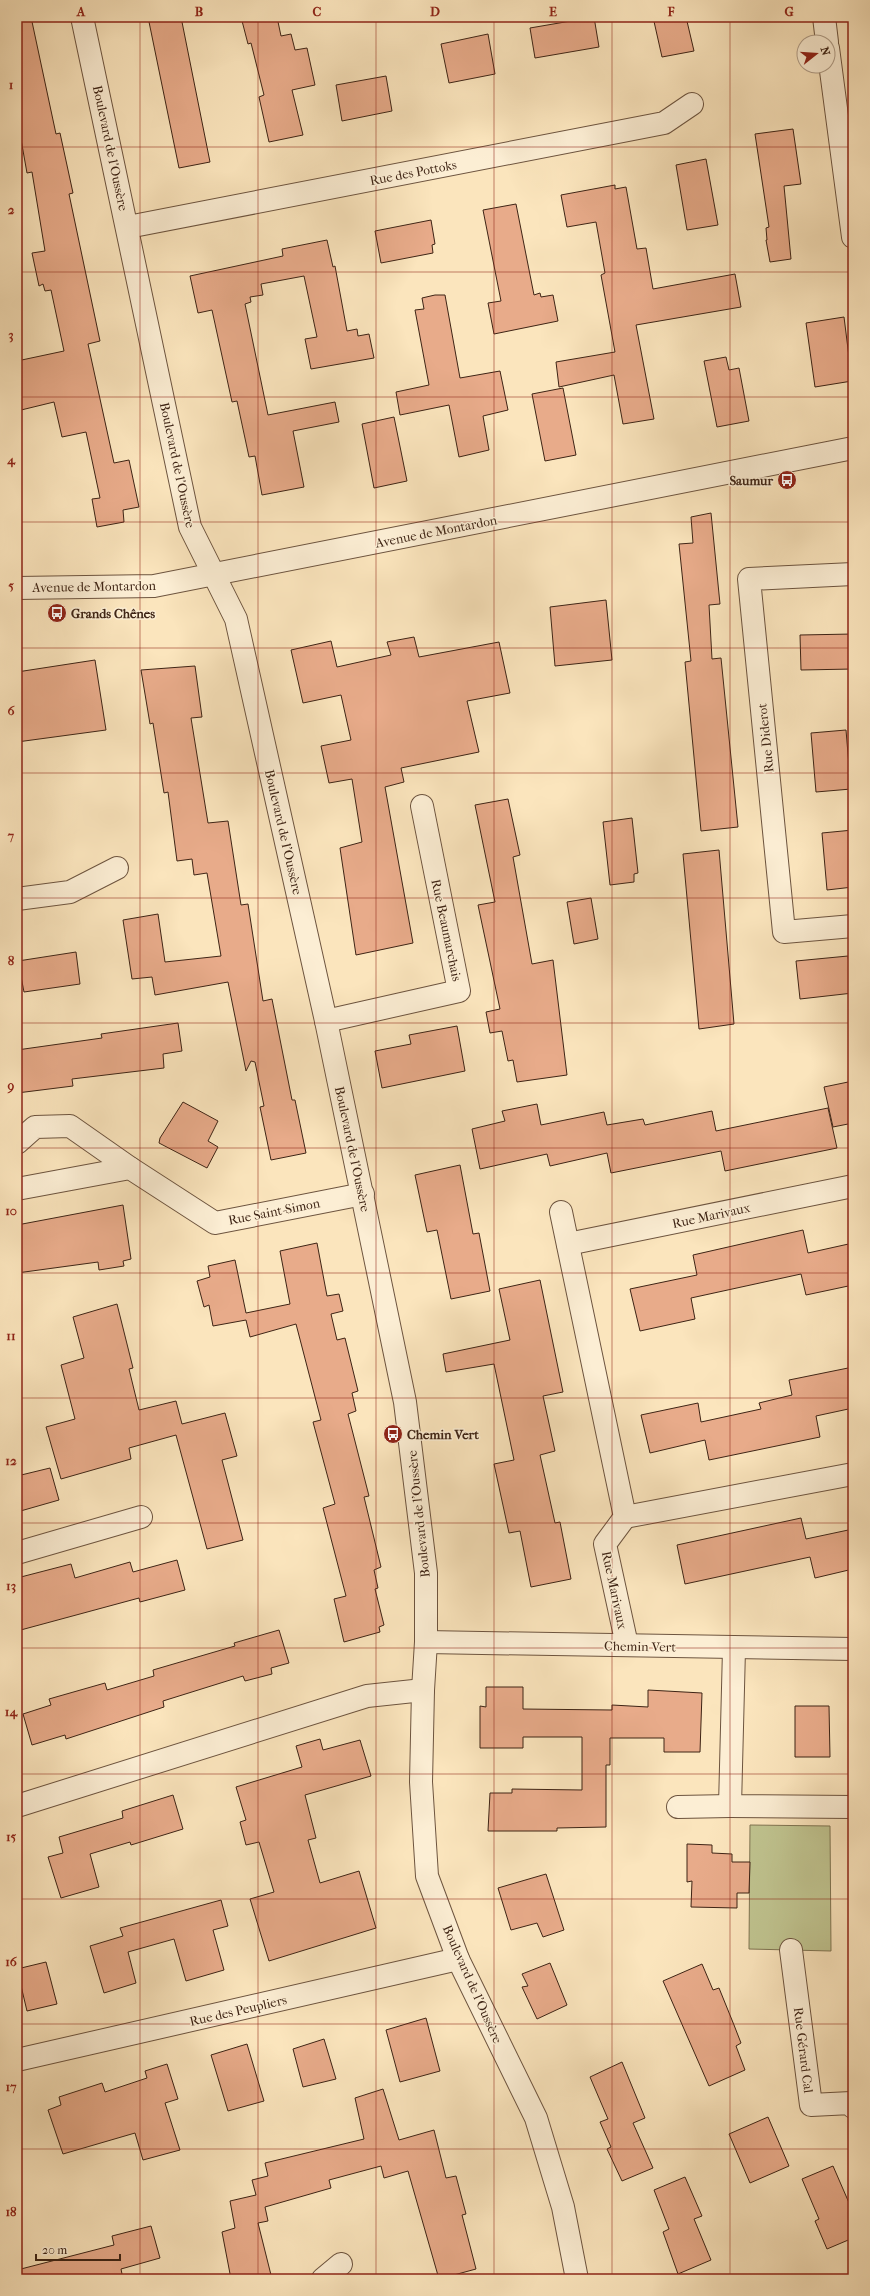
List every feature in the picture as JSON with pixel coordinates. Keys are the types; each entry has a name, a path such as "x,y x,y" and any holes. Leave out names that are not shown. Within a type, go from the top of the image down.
{"street":[{"name":"Boulevard de l'Oussère","path":"82,17 128,227 190,527 236,619 326,1021 405,1402 426,1573 426,1642 423,1690 421,1782 427,1876 458,1959 536,2118 563,2207 577,2279"},
{"path":"824,17 826,34"},
{"path":"833,74 847,152 853,237"},
{"name":"Rue des Pottoks","path":"128,227 664,123 692,104"},
{"name":"Avenue de Montardon","path":"17,588 154,586 853,448"},
{"name":"Rue Diderot","path":"853,574 749,578 784,932 853,926"},
{"name":"Rue Beaumarchais","path":"326,1021 459,991 422,806"},
{"path":"17,899 70,892 117,868"},
{"name":"Rue Saint-Simon","path":"17,1143 35,1127 70,1126 130,1168 215,1223 363,1194"},
{"path":"17,1189 130,1168"},
{"name":"Rue Marivaux","path":"568,1244 853,1186"},
{"path":"561,1212 625,1517 853,1474"},
{"path":"17,1553 141,1517"},
{"name":"Rue Marivaux","path":"625,1517 605,1544 627,1645"},
{"name":"Chemin Vert","path":"426,1642 477,1645 627,1645 734,1649 853,1650"},
{"path":"730,1806 734,1649"},
{"path":"17,1806 367,1696 423,1690"},
{"path":"678,1807 853,1807"},
{"name":"Rue Gérard Cal","path":"791,1950 811,2105 852,2104"},
{"name":"Rue des Peupliers","path":"17,2060 458,1959"},
{"path":"323,2279 341,2264"}],"green space":[{"path":"750,1825 830,1826 831,1951 749,1949"}],"building":[{"path":"17,17 31,17 56,134 60,133 73,193 69,194 100,341 88,344 114,463 129,460 139,507 123,510 124,522 97,527 92,499 100,498 86,432 62,437 54,402 17,411 17,361 64,351 51,290 45,291 43,284 39,286 32,253 45,251 32,172 27,173 17,117"},
{"path":"148,17 181,17 210,162 179,168"},
{"path":"241,17 277,17 281,36 291,34 295,50 307,48 315,85 292,90 303,135 269,142 259,97 264,95 251,43 248,44"},
{"path":"594,17 599,47 535,58 530,28"},
{"path":"653,17 686,17 694,51 662,57"},
{"path":"488,34 495,74 449,83 441,44"},
{"path":"386,76 392,111 342,121 336,85"},
{"path":"793,129 801,184 784,186 791,259 770,262 766,240 766,228 769,227 755,134"},
{"path":"706,159 718,225 687,230 676,165"},
{"path":"615,185 615,189 626,187 637,249 646,248 653,289 735,274 741,307 636,325 654,419 623,424 614,375 559,387 556,362 615,352 601,275 605,273 596,222 567,227 561,195"},
{"path":"516,204 534,295 540,293 541,297 553,295 558,321 494,334 488,303 501,301 483,210"},
{"path":"431,220 435,244 432,245 433,253 381,263 375,231"},
{"path":"327,240 333,267 335,266 347,331 357,329 358,336 369,334 374,358 311,369 305,339 317,337 304,276 261,284 263,295 250,297 251,302 245,304 268,415 335,402 339,422 293,431 304,487 262,495 255,456 249,457 237,401 232,402 212,310 198,313 190,276 283,256 282,249"},
{"path":"435,295 445,295 460,378 500,371 508,410 483,416 489,450 459,457 449,405 400,415 396,392 429,385 415,310 424,309 422,298"},
{"path":"844,317 852,381 815,387 806,323"},
{"path":"726,357 729,370 739,368 749,421 717,427 704,361"},
{"path":"563,388 576,455 545,461 532,394"},
{"path":"394,417 407,481 374,488 362,424"},
{"path":"711,513 720,604 709,605 712,659 721,658 738,827 701,831 685,662 691,661 679,544 693,543 691,517"},
{"path":"606,600 612,660 555,666 550,607"},
{"path":"853,634 853,669 801,670 800,635"},
{"path":"414,637 419,657 499,642 510,693 467,701 479,752 401,768 404,782 385,787 413,943 356,955 340,848 362,842 352,779 329,783 321,746 351,740 341,695 303,703 291,650 331,641 337,667 391,655 387,642"},
{"path":"95,660 106,730 17,742 17,672"},
{"path":"195,666 202,717 191,718 208,823 228,821 241,905 248,904 263,1001 272,999 292,1100 295,1100 306,1153 271,1160 260,1107 264,1106 255,1062 251,1061 246,1071 228,982 155,995 152,977 132,979 123,920 158,914 165,962 221,956 207,873 194,875 192,859 177,861 168,792 164,793 153,723 150,724 141,670"},
{"path":"846,730 851,789 816,792 811,733"},
{"path":"508,799 520,855 513,857 532,964 553,960 567,1075 517,1082 513,1060 508,1061 502,1031 490,1033 486,1012 500,1009 478,905 495,902 475,805"},
{"path":"632,818 638,873 634,874 634,882 610,885 603,822"},
{"path":"853,830 853,887 827,890 822,833"},
{"path":"719,850 734,1024 699,1029 683,854"},
{"path":"591,898 598,939 574,944 567,902"},
{"path":"76,952 80,984 24,992 18,961"},
{"path":"848,956 853,993 800,999 796,961"},
{"path":"178,1023 182,1051 163,1054 164,1068 72,1079 73,1086 17,1093 17,1050 102,1038 101,1034"},
{"path":"457,1026 465,1071 382,1088 375,1051 411,1044 409,1035"},
{"path":"853,1081 853,1123 833,1127 824,1087"},
{"path":"183,1102 218,1121 208,1141 218,1147 207,1168 159,1143 160,1138"},
{"path":"537,1104 541,1125 604,1112 607,1125 643,1119 645,1125 712,1111 716,1131 828,1108 837,1148 725,1171 721,1151 611,1173 607,1153 550,1166 547,1154 480,1169 472,1129 505,1121 502,1111"},
{"path":"460,1165 473,1234 479,1233 490,1291 451,1299 437,1230 427,1232 415,1175"},
{"path":"123,1205 131,1259 123,1261 124,1266 99,1270 98,1262 17,1273 17,1225"},
{"path":"803,1230 808,1253 853,1243 853,1285 806,1295 801,1274 691,1298 695,1319 640,1331 630,1289 697,1275 693,1255"},
{"path":"317,1243 327,1296 339,1294 343,1311 331,1314 337,1340 345,1338 358,1391 352,1393 356,1411 348,1414 369,1496 364,1497 381,1567 374,1570 378,1588 375,1589 384,1625 379,1627 380,1632 344,1642 334,1599 346,1596 323,1508 335,1504 313,1422 321,1420 296,1324 250,1337 246,1320 213,1326 209,1305 204,1307 197,1281 210,1277 208,1266 235,1260 246,1313 290,1304 280,1251"},
{"path":"540,1280 563,1392 543,1396 555,1451 540,1455 555,1523 560,1522 571,1579 531,1587 520,1531 509,1533 494,1464 514,1460 494,1364 446,1372 443,1354 510,1340 499,1289"},
{"path":"117,1304 133,1368 129,1369 139,1410 176,1401 182,1424 225,1413 237,1456 222,1460 243,1540 207,1549 176,1435 129,1448 131,1459 61,1479 46,1427 75,1419 61,1365 84,1358 73,1317"},
{"path":"853,1367 853,1408 816,1416 820,1437 709,1460 705,1440 650,1453 641,1415 698,1403 701,1422 761,1409 759,1403 792,1395 789,1380"},
{"path":"50,1468 59,1500 17,1512 17,1476"},
{"path":"801,1518 806,1539 853,1529 853,1569 815,1578 810,1557 685,1584 677,1545"},
{"path":"177,1560 185,1590 140,1602 139,1598 17,1631 17,1578 71,1564 75,1578 130,1562 133,1572"},
{"path":"279,1630 289,1663 271,1668 272,1674 245,1681 243,1676 163,1701 164,1707 66,1739 65,1735 32,1745 23,1714 51,1705 49,1699 105,1683 107,1690 154,1676 153,1670 235,1646 234,1643"},
{"path":"486,1687 523,1687 523,1709 612,1710 612,1705 648,1707 648,1690 702,1693 700,1752 664,1752 664,1738 610,1738 610,1765 606,1765 606,1827 557,1828 557,1831 488,1831 490,1793 512,1793 512,1789 582,1790 582,1737 523,1737 523,1748 480,1748 480,1706 486,1707"},
{"path":"795,1706 829,1706 830,1757 795,1757"},
{"path":"320,1739 323,1750 360,1740 371,1776 305,1795 316,1838 308,1840 320,1883 359,1871 376,1928 269,1961 250,1899 274,1892 259,1842 246,1845 240,1822 246,1820 236,1787 302,1767 296,1746"},
{"path":"173,1795 183,1829 131,1845 130,1842 90,1854 99,1887 61,1898 48,1857 63,1853 59,1837 123,1818 122,1811"},
{"path":"687,1844 712,1845 712,1853 732,1854 732,1862 750,1862 749,1893 737,1893 737,1908 691,1907 692,1881 687,1882"},
{"path":"546,1874 564,1930 543,1937 537,1923 511,1930 498,1888"},
{"path":"221,1900 228,1926 213,1930 224,1970 186,1981 174,1939 128,1952 136,1983 104,1993 90,1946 123,1936 120,1928"},
{"path":"46,1962 57,2004 27,2011 17,1969"},
{"path":"550,1963 567,2005 537,2019 522,1987 528,1986 522,1974"},
{"path":"702,1964 713,1990 719,1988 741,2043 736,2046 745,2070 709,2086 663,1981"},
{"path":"426,2018 440,2071 400,2082 386,2030"},
{"path":"324,2039 336,2079 303,2087 293,2049"},
{"path":"247,2044 264,2101 228,2111 211,2055"},
{"path":"622,2062 645,2118 633,2123 653,2168 622,2181 607,2149 611,2147 600,2122 608,2119 590,2077"},
{"path":"167,2064 178,2099 165,2103 180,2150 143,2160 135,2133 63,2154 48,2110 61,2105 59,2097 102,2083 105,2092 147,2078 145,2071"},
{"path":"383,2089 399,2140 434,2130 446,2178 456,2176 466,2214 462,2215 476,2269 439,2279 408,2171 384,2178 381,2166 329,2180 331,2188 265,2207 268,2221 258,2223 272,2279 231,2279 222,2232 235,2228 230,2201 256,2195 252,2180 268,2176 265,2163 364,2139 355,2098"},
{"path":"768,2117 789,2166 750,2183 729,2134"},
{"path":"833,2166 853,2212 853,2238 827,2249 815,2221 819,2219 802,2179"},
{"path":"685,2177 702,2216 694,2219 711,2260 678,2274 663,2232 669,2229 654,2190"},
{"path":"151,2226 160,2258 121,2269 123,2279 17,2279 17,2270 114,2245 112,2236"}],"place":[{"name":"Saumur","path":"787,480"},
{"name":"Grands Chênes","path":"57,613"},
{"name":"Chemin Vert","path":"393,1434"}]}
